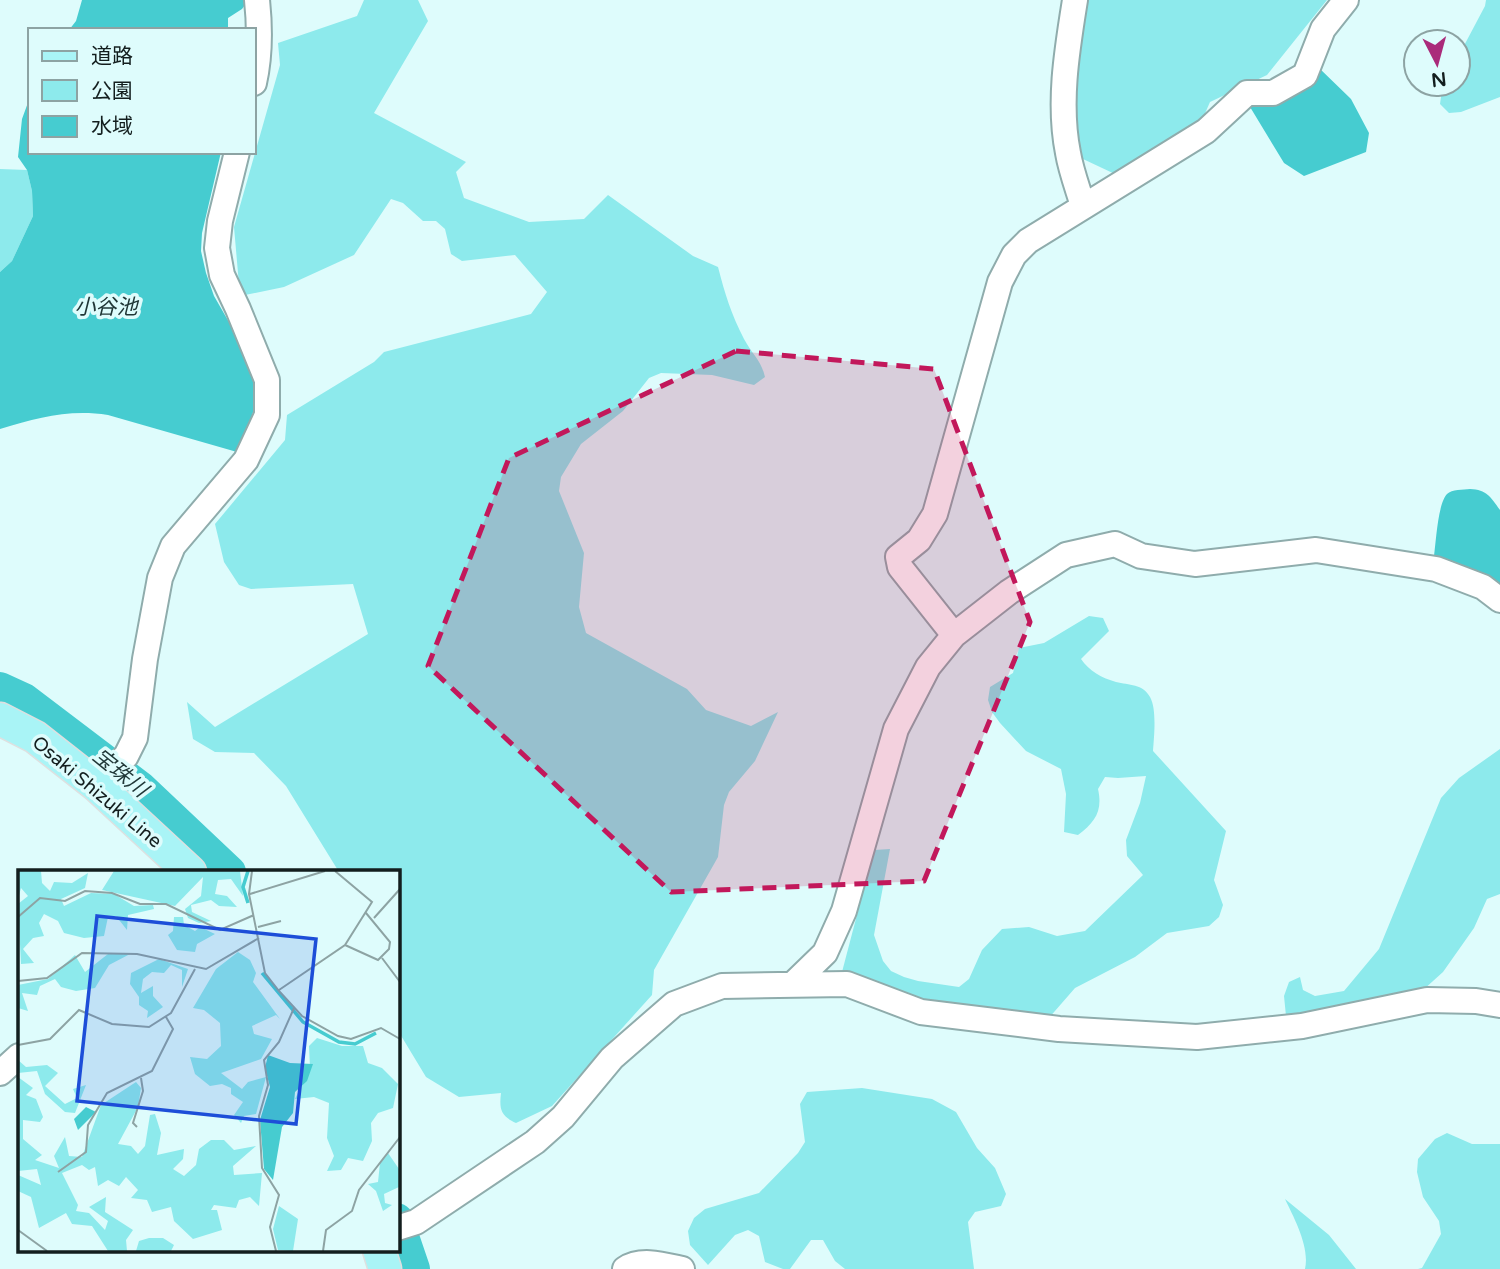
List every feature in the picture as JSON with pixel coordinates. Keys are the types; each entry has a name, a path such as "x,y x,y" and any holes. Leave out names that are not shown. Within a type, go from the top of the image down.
{"main road":[{"name":"Osaki Shizuki Line","path":"0,719 35,737 100,782 188,870"},
{"path":"380,1252 385,1269"}],"street":[{"path":"256,73 260,30 257,0"},
{"path":"1075,0 1068,43 1063,115 1068,155 1083,206"},
{"path":"954,635 900,567 898,557 919,540 934,514 1000,282 1014,255 1028,241 1206,131 1247,93 1273,93 1305,75 1323,29 1346,0"},
{"path":"100,782 126,756 135,738 145,659 160,578 173,546 246,460 267,415 267,380 222,275 217,248 220,221 237,154"},
{"path":"793,984 825,953 844,911 896,729 928,667 954,635 1009,592 1066,555 1115,544 1141,556 1195,564 1316,550 1436,569 1483,587 1500,600"},
{"path":"407,1225 535,1142 563,1117 612,1058 674,1004 722,986 847,984 921,1012 1059,1029 1197,1037 1302,1026 1427,1000 1476,1001 1500,1005"},
{"path":"0,1073 18,1057"},
{"path":"625,1269 654,1263 682,1269"}],"highlighted area":[{"path":"736,351 934,369 1030,622 924,881 671,892 428,666 509,458"}],"green space":[{"path":"364,0 418,0 428,21 374,113 466,162 456,172 464,198 529,222 584,219 608,195 693,256 718,267 735,321 765,377 754,385 712,375 661,373 649,378 623,411 581,444 561,477 559,491 584,553 579,607 586,633 687,689 706,710 751,726 778,712 755,761 729,792 724,805 718,857 654,970 652,995 552,1106 516,1123 502,1112 501,1093 459,1097 426,1077 399,1032 399,870 338,870 286,786 254,753 215,752 193,739 187,702 215,727 368,634 353,584 251,589 239,585 224,562 215,524 285,440 287,415 374,362 384,352 531,314 547,292 515,255 462,261 451,254 445,229 436,221 423,221 403,203 391,199 354,255 284,287 240,296 234,227 280,65 278,43 357,16"},
{"path":"1085,0 1327,0 1267,75 1210,102 1196,134 1117,175 1083,159 1074,133 1072,120"},
{"path":"1486,0 1500,0 1500,97 1461,112 1449,113 1440,104 1441,98 1472,98 1472,31"},
{"path":"0,169 27,170 32,191 33,216 12,261 0,272"},
{"path":"1089,616 1103,618 1109,631 1081,659 1101,676 1135,686 1147,693 1154,709 1153,751 1226,831 1214,880 1223,905 1219,917 1209,926 1167,933 1135,957 1075,988 1048,1019 927,1008 842,972 874,850 890,849 874,935 883,961 891,971 904,977 959,987 969,979 982,950 1002,929 1029,927 1057,936 1085,931 1143,875 1127,856 1126,840 1140,803 1146,776 1105,777 1098,789 1099,804 1093,821 1078,835 1064,832 1066,794 1061,769 1026,751 1000,723 988,700 990,687 1013,673 1019,648 1044,643"},
{"path":"1500,749 1500,894 1487,899 1474,928 1443,972 1392,1018 1286,1016 1284,996 1289,982 1300,977 1303,990 1315,996 1344,991 1379,949 1441,798 1459,778"},
{"path":"862,1088 932,1099 956,1112 977,1148 995,1168 1006,1194 1001,1206 975,1212 968,1222 974,1269 845,1269 835,1261 823,1240 811,1240 790,1269 783,1269 765,1262 759,1236 748,1230 735,1235 708,1265 690,1245 688,1231 694,1218 705,1209 759,1193 798,1153 805,1142 800,1104 807,1092"},
{"path":"1447,1133 1472,1144 1500,1144 1500,1269 1418,1269 1422,1268 1441,1234 1439,1221 1423,1197 1417,1172 1418,1159 1435,1139"},
{"path":"1285,1199 1329,1235 1356,1269 1305,1269 1303,1242"}],"water":[{"path":"82,0 244,0 245,5 228,18 228,28 71,28 76,21"},
{"path":"1317,66 1351,99 1369,133 1366,152 1304,176 1284,163 1244,97"},
{"name":"小谷池","path":"28,102 28,154 221,154 202,233 201,251 214,296 249,357 252,372 256,401 248,431 237,452 93,413 53,416 0,429 0,272 12,261 33,216 32,191 27,170 18,157 22,119"},
{"path":"1470,489 1488,495 1500,510 1500,591 1434,556 1439,514 1444,499 1452,491"}],"waterway":[{"name":"宝珠川","path":"0,688 24,699 140,787 228,870"},
{"name":"宝珠川","path":"399,1225 414,1269"}]}
